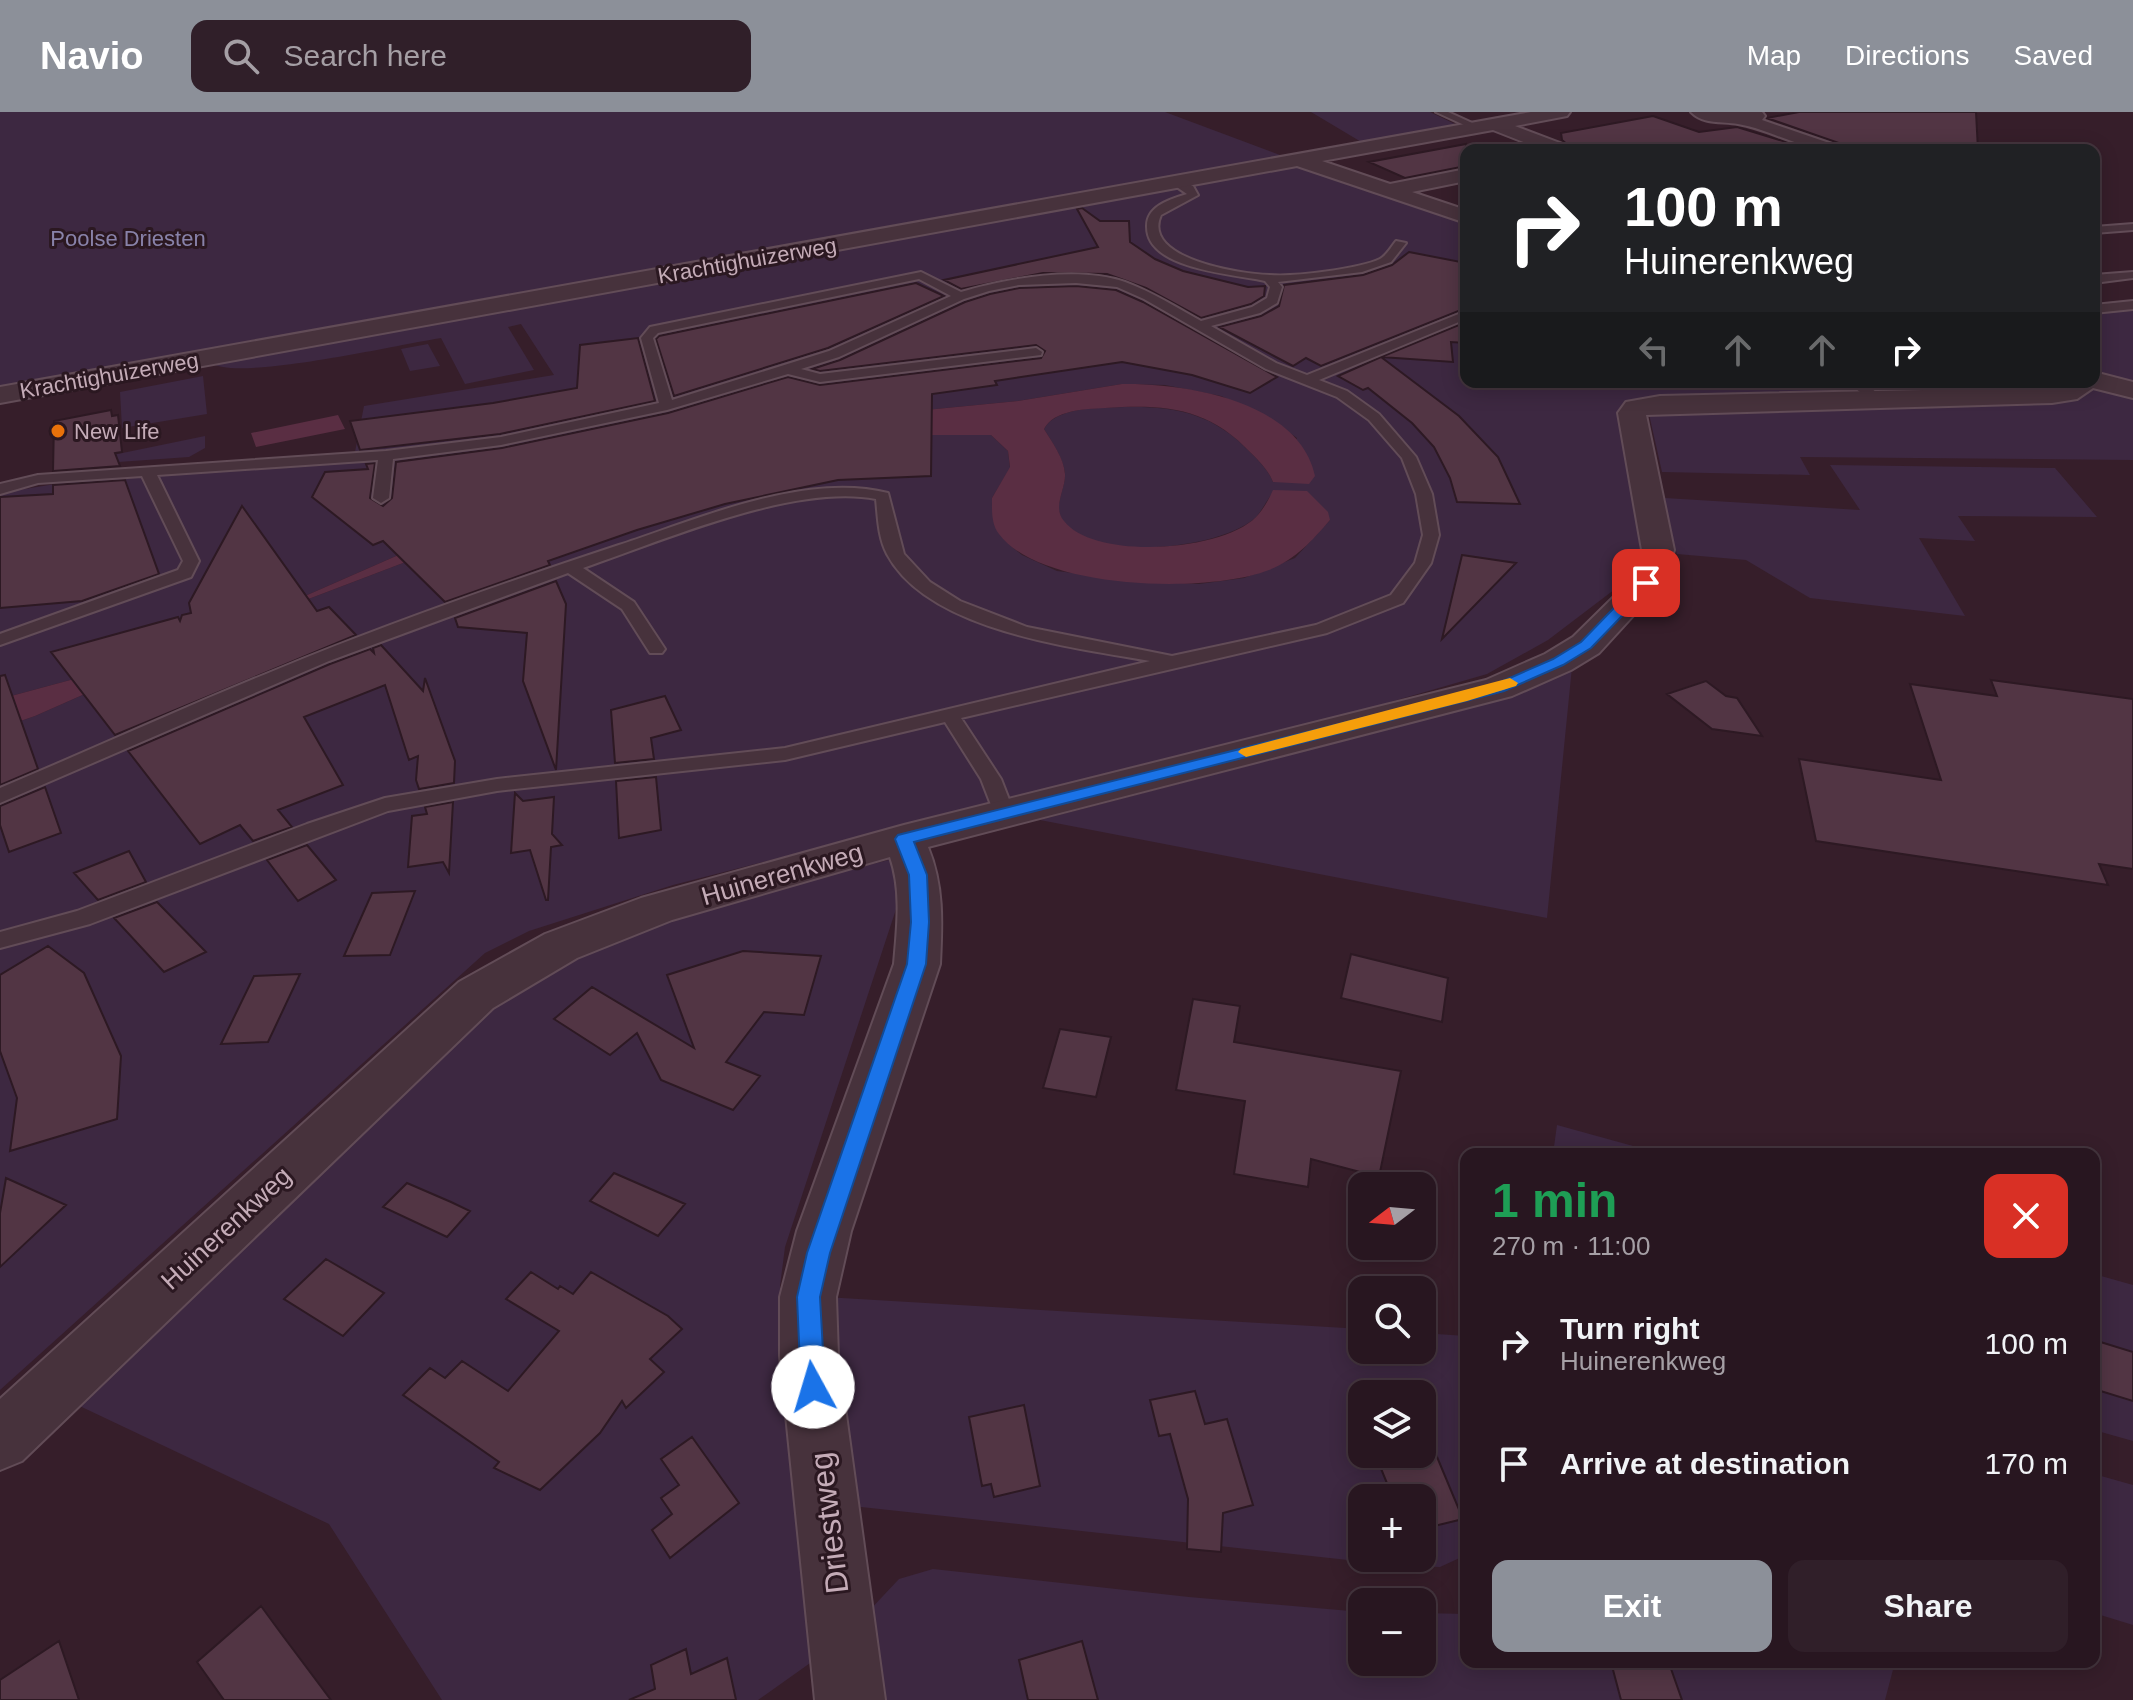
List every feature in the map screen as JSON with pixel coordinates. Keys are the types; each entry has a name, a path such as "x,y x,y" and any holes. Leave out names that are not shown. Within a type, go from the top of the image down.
{"street":[{"name":"Krachtighuizerweg","path":"0,395 1561,112"},
{"path":"1700,112 1722,119 1744,116 1814,144"},
{"path":"1485,126 1542,144"},
{"path":"1298,159 1460,215"},
{"path":"1388,190 1460,176"},
{"path":"2100,382 2133,390"},
{"name":"Huinerenkweg","path":"0,1440 476,995 561,946 657,909 904,839 1499,688 1558,662 1586,645 1646,583 1654,566 1658,550 1632,413 1636,408 1866,390 2052,395 2067,393 2075,388"},
{"name":"Driestweg","path":"850,1700 809,1356 808,1297 824,1231 917,964 920,922 918,875 904,839"}],"lane":[{"path":"1440,112 1485,126"},
{"path":"1175,181 1189,188 1193,195 1162,207 1156,213 1152,228 1159,246 1181,259 1269,279 1358,270 1387,260 1400,243"},
{"path":"2100,230 2133,227"},
{"path":"2100,231 2133,243"},
{"path":"667,406 647,338 654,330 921,275 960,296"},
{"path":"2100,278 2133,275"},
{"path":"1198,326 1244,315 1273,300 1276,287 1269,279"},
{"path":"0,489 38,479 386,455 501,441 667,406 788,370 887,332 960,296 1019,281 1101,280 1148,296 1271,366 1342,394 1374,417 1409,457 1424,494 1431,535 1423,563 1397,599 1321,629 949,713 785,754 497,785 385,805 96,913 0,940"},
{"path":"2100,308 2133,305"},
{"path":"1310,379 1460,317"},
{"path":"788,370 820,378 1036,352"},
{"path":"381,498 386,455"},
{"path":"0,640 185,573 191,561 147,471"},
{"path":"0,796 322,657 570,567 752,508 836,492 871,492 883,496 887,528 898,559 922,583 966,613 1021,629 1174,661"},
{"path":"570,567 628,606 656,649"},
{"path":"949,713 991,779 1005,815"}],"green space":[{"name":"Poolse Driesten","path":"0,112 1165,112 1280,155 1281,159 0,390"},
{"path":"1311,112 1430,112 1459,126 1363,143"},
{"path":"1299,162 1460,220 1460,388 2050,388 1647,397 1629,401 1620,409 1641,556 1627,580 1548,640 1487,674 1380,705 673,885 529,931 485,953 0,1390 0,728 35,716 243,624 424,555 886,435 991,435 1008,451 1010,468 992,498 1012,547 1057,571 1137,581 1199,584 1244,578 1295,558 1330,520 1272,494 1254,519 1236,529 1213,538 1157,547 1101,543 1079,534 1063,521 1059,503 1065,479 1064,467 1044,429 1061,415 1076,411 1142,407 1181,411 1199,417 1234,437 1260,463 1273,482 1297,438 1267,417 1221,396 1165,385 1122,384 1018,401 895,413 403,553 305,596 100,672 0,699 0,493 86,479 353,462 364,406 554,375 521,324 508,327 534,370 465,384 441,338 284,365 227,368 212,363"},
{"path":"2133,308 2133,386 2100,378 2100,311"},
{"path":"428,344 440,366 410,371 401,349"},
{"path":"203,376 207,414 122,428 120,392"},
{"path":"2099,389 2133,395 2133,460 1800,457 1810,475 1662,472 1649,414"},
{"path":"205,436 205,448 189,457 104,463 103,457"},
{"path":"1830,465 2055,468 2097,517 1958,516 1975,541 1919,538 1965,616 1810,598 1746,560 1677,554 1670,535 1665,498 1860,510"},
{"path":"1572,667 1547,918 1040,820 1461,710"},
{"path":"893,859 901,894 785,1247 780,1286 820,1656 758,1700 442,1700 329,1524 67,1400 515,973 560,953 654,921"},
{"path":"1557,1125 1640,1148 1554,1148"},
{"path":"2100,1276 2133,1285 2133,1441 2100,1432"},
{"path":"825,1297 1348,1328 1348,1364 1436,1364 1436,1334 1460,1336 1460,1558 1436,1567 1436,1484 1348,1484 1348,1560 852,1506"},
{"path":"2100,1476 2133,1485 2133,1625 2100,1615"},
{"path":"933,1569 1348,1611 1348,1676 1436,1676 1436,1613 1460,1614 1460,1668 1893,1668 1885,1700 880,1700 867,1613 899,1579"}],"shaded area":[{"path":"1122,384 1177,387 1207,393 1264,414 1287,430 1305,450 1315,476 1309,484 1273,482 1260,463 1235,438 1201,417 1184,412 1166,408 1126,407 1062,414 1044,429 1064,468 1065,480 1059,504 1061,516 1080,534 1102,542 1159,547 1216,538 1240,529 1256,517 1273,490 1307,491 1328,512 1330,520 1287,561 1242,578 1168,584 1086,576 1050,567 1020,553 996,530 992,498 1010,467 1008,451 991,435 886,435 424,555 243,624 35,716 0,728 0,699 100,672 305,596 403,553 895,413 1018,401"},
{"path":"338,415 345,429 256,447 251,433"}],"building":[{"path":"1799,112 1976,112 1978,144 1840,144 1767,118"},
{"path":"1653,116 1699,132 1737,127 1792,144 1567,144 1561,133"},
{"path":"1460,145 1460,167 1405,178 1369,162"},
{"path":"1082,208 1100,221 1129,221 1130,242 1155,259 1183,271 1248,287 1265,286 1264,296 1251,304 1201,318 1146,288 1107,274 1043,273 961,289 944,280 1098,247 1077,209"},
{"path":"1409,252 1460,262 1460,310 1321,366 1306,358 1293,366 1219,327 1261,316 1279,306 1284,285 1363,275 1392,265"},
{"path":"916,283 944,296 828,348 674,396 656,339 659,336"},
{"path":"1076,286 1116,290 1143,302 1277,377 1250,393 1192,375 1122,362 932,394 931,476 838,480 725,504 548,561 550,565 445,602 383,541 373,545 312,497 325,472 368,469 366,464 375,463 370,498 383,506 392,498 396,462 502,448 668,413 788,377 820,385 1041,358 1045,351 1036,345 820,371 812,369 840,360 965,302 990,294 1019,288"},
{"path":"1460,324 1460,343 1451,342 1453,362 1381,357"},
{"path":"638,338 655,401 500,434 360,450 350,421 493,403 577,388 580,345"},
{"path":"1381,357 1459,416 1498,457 1520,504 1457,502 1450,478 1434,447 1412,423 1368,388 1363,390 1338,376"},
{"path":"111,410 112,416 118,415 122,452 115,453 120,466 53,471 54,421"},
{"path":"125,480 159,574 82,601 0,608 0,497 53,494 53,485"},
{"path":"242,506 317,611 329,607 356,635 115,735 51,652 178,617 180,621 182,615 191,613 189,603"},
{"path":"1462,555 1516,563 1442,639"},
{"path":"556,581 566,604 556,770 523,681 527,633 458,627 455,618"},
{"path":"381,645 423,691 425,678 455,761 454,783 419,789 416,780 418,756 409,760 385,685 304,717 343,785 278,810 292,827 253,841 240,825 200,844 128,751 330,664 370,649 374,653 373,648"},
{"path":"5,675 38,769 0,785 0,676"},
{"path":"1991,680 2133,699 2133,869 2099,864 2108,885 1816,841 1799,759 1941,780 1910,684 1997,696"},
{"path":"1706,681 1726,696 1737,698 1762,736 1712,729 1667,694"},
{"path":"665,696 681,730 651,738 654,759 615,763 611,710"},
{"path":"656,777 661,830 619,838 616,781"},
{"path":"45,787 61,833 9,852 0,825 0,806"},
{"path":"515,793 523,801 554,797 552,834 562,845 551,847 548,900 530,850 511,853"},
{"path":"453,802 449,873 443,862 408,867 412,816 427,814 425,807"},
{"path":"307,845 336,880 298,901 267,860"},
{"path":"129,851 146,882 98,900 74,873"},
{"path":"415,891 390,955 344,956 372,893"},
{"path":"157,902 206,952 164,972 114,918"},
{"path":"48,946 84,973 121,1056 117,1119 10,1151 17,1098 0,1051 0,975"},
{"path":"743,951 821,956 804,1015 764,1012 726,1062 760,1076 733,1110 661,1080 637,1033 610,1055 554,1019 592,987 694,1048 667,975"},
{"path":"1351,954 1448,978 1442,1022 1341,998"},
{"path":"300,974 268,1042 221,1044 254,976"},
{"path":"1193,999 1240,1006 1234,1042 1401,1071 1380,1172 1360,1172 1311,1159 1308,1187 1234,1174 1245,1101 1176,1090"},
{"path":"1060,1029 1111,1037 1096,1097 1043,1088"},
{"path":"614,1173 685,1204 658,1236 590,1201"},
{"path":"6,1178 66,1205 0,1267 0,1213"},
{"path":"407,1183 470,1211 447,1237 383,1207"},
{"path":"326,1259 384,1293 343,1336 284,1299"},
{"path":"531,1272 558,1289 560,1286 573,1294 591,1272 668,1316 682,1329 650,1359 664,1372 626,1408 622,1401 600,1433 540,1490 494,1468 499,1462 403,1395 430,1368 445,1378 462,1361 508,1391 559,1331 506,1299"},
{"path":"2100,1342 2133,1352 2133,1401 2100,1391"},
{"path":"1195,1391 1205,1424 1227,1419 1253,1505 1223,1513 1221,1552 1187,1549 1188,1499 1170,1434 1159,1436 1150,1400"},
{"path":"1024,1405 1040,1486 994,1497 991,1484 982,1486 969,1417"},
{"path":"692,1437 739,1503 670,1558 652,1530 672,1514 661,1498 679,1485 661,1459"},
{"path":"1436,1454 1460,1512 1460,1520 1436,1526 1436,1484 1387,1484 1381,1468 1436,1468"},
{"path":"261,1606 331,1700 224,1700 197,1662"},
{"path":"59,1641 79,1700 0,1700 0,1680"},
{"path":"1082,1641 1098,1700 1028,1700 1019,1660"},
{"path":"686,1649 691,1674 727,1658 736,1700 629,1700 655,1689 651,1665"},
{"path":"1613,1668 1671,1668 1682,1700 1621,1700"}],"slow traffic":[{"path":"1246,752 1510,683"}],"place":[{"name":"New Life","path":"58,431"}],"route":[{"path":"813,1387 808,1297 824,1231 917,964 920,922 918,875 904,839 1499,688 1558,662 1586,645 1646,583"}]}
